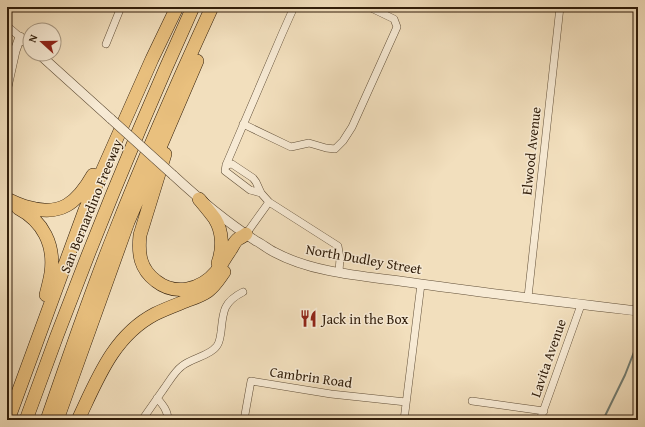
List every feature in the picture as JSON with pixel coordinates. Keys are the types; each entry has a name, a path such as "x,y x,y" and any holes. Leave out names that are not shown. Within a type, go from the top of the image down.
{"highway":[{"path":"8,420 85,210 127,114 177,7"},
{"name":"San Bernardino Freeway","path":"26,420 44,369 117,181 193,7"},
{"path":"44,369 62,351 131,173 203,7"},
{"path":"47,420 93,289 125,206 185,65 212,7"},
{"path":"57,420 128,222 221,7"},
{"path":"180,100 140,235 138,248 140,259 145,270 152,279 171,290 193,288 205,282 215,272 237,240 246,234"},
{"path":"7,199 27,207 40,210 61,208 70,204 86,188 127,114"},
{"path":"198,199 215,220 220,229 222,246 221,256 215,272"},
{"path":"7,203 27,213 34,220 41,228 50,247 52,258 51,274 34,351"},
{"path":"78,420 102,370 120,342 130,332 155,314 201,296 209,290 217,282 243,244 246,234"}],"street":[{"path":"106,44 121,7"},
{"path":"261,193 250,190 225,171 226,165 294,7"},
{"path":"243,124 291,147 309,143 335,149 343,141 352,126 397,27 394,19 368,7"},
{"name":"Elwood Avenue","path":"528,297 560,7"},
{"path":"7,26 20,37 15,51 7,87"},
{"name":"North Dudley Street","path":"48,62 198,199 225,220 274,252 295,261 318,268 339,272 635,311"},
{"path":"226,165 232,164 249,175 256,182 261,193 269,202 338,246 340,258 339,272"},
{"path":"242,184 249,175"},
{"path":"246,234 269,202"},
{"path":"404,420 421,284"},
{"path":"142,420 180,368 187,362 212,351 218,346 223,313 228,303 243,292"},
{"name":"Lavita Avenue","path":"540,420 581,305"},
{"name":"Cambrin Road","path":"244,420 251,381 331,394 406,402"},
{"path":"157,398 165,407 168,420"},
{"path":"472,401 544,411"}],"waterway":[{"path":"603,420 625,375 634,352 638,329"}],"place":[{"name":"Jack in the Box","path":"309,319"}]}
